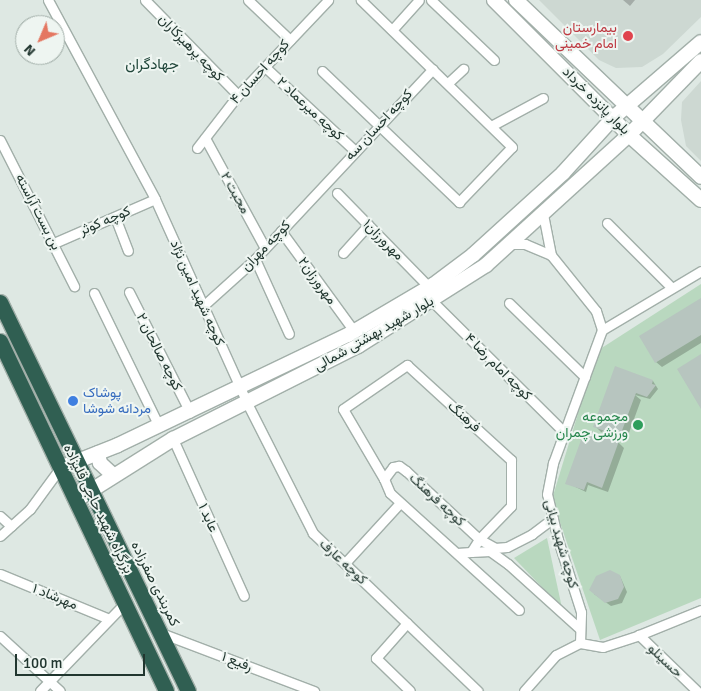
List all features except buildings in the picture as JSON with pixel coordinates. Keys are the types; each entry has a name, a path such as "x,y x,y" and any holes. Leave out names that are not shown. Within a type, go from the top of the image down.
{"highway":[{"name":"بزرگراه شهید حاجی قلیزاده","path":"0,302 92,493"},
{"name":"بزرگراه شهید حاجی قلیزاده","path":"0,341 126,602 166,691"},
{"name":"کمربندی صفرزاده","path":"92,493 188,691"}],"main road":[{"name":"بلوار پانزده خرداد","path":"494,0 630,135 701,200"},
{"name":"بلوار پانزده خرداد","path":"516,0 628,105 701,177"},
{"name":"بلوار شهید بهشتی شمالی","path":"76,500 92,493 112,474 173,439 358,346 431,294 563,173 613,118 701,42"},
{"name":"بلوار شهید بهشتی شمالی","path":"60,468 190,412 431,294 486,265 630,135 701,61"},
{"path":"671,69 682,81"},
{"path":"581,152 592,152 597,164"},
{"path":"98,452 100,462 112,474"}],"street":[{"name":"کوچه شهید امین نژاد","path":"48,0 155,199 247,403"},
{"name":"کوچه پرهیزکاران","path":"145,0 238,95"},
{"path":"153,8 160,0"},
{"path":"248,0 290,40"},
{"name":"کوچه احسان ۴","path":"197,148 238,95 328,0"},
{"path":"322,70 459,202 512,146 361,0"},
{"path":"392,30 419,0"},
{"path":"431,0 494,60"},
{"name":"کوچه میرعماد ۲","path":"265,67 355,151"},
{"name":"کوچه احسان سه","path":"325,183 433,68"},
{"path":"448,83 463,69"},
{"path":"491,126 543,98"},
{"name":"محبت ۲","path":"205,138 265,248"},
{"name":"بن بست آراسته","path":"0,140 54,243 74,286"},
{"name":"کوچه مهران","path":"203,306 255,259 325,183"},
{"name":"مهرورزان۱","path":"337,193 431,294"},
{"name":"کوچه کوثر","path":"54,243 155,199"},
{"path":"542,214 551,255 596,311 602,330 671,287 701,271"},
{"path":"115,217 128,251"},
{"path":"607,223 671,287"},
{"path":"343,253 368,225"},
{"name":"مهرورزان۲","path":"281,230 354,331"},
{"path":"508,244 525,244 551,255"},
{"path":"255,259 289,334"},
{"name":"کوچه صالحان ۲","path":"129,292 190,412"},
{"path":"94,293 159,426"},
{"name":"کوچه امام رضا ۴","path":"431,294 564,432"},
{"path":"509,303 584,377"},
{"name":"کوچه شهید بیانی","path":"580,643 581,612 547,494 564,432 602,330"},
{"name":"فرهنگ","path":"384,479 343,409 407,365 511,460 511,506 478,539"},
{"name":"کوچه عارف","path":"247,403 313,534 478,691"},
{"name":"عابد ۱","path":"173,439 244,596"},
{"name":"کوچه فرهنگ","path":"478,539 398,466 392,467 384,479 390,493 519,610"},
{"path":"0,536 30,509 60,468"},
{"path":"345,563 400,503"},
{"path":"0,516 12,526"},
{"path":"472,552 478,539 495,548 507,547 532,534 553,518"},
{"path":"457,553 490,551 508,564 580,628"},
{"name":"مهرشاد ۱","path":"0,574 109,619"},
{"path":"40,691 48,680 126,602"},
{"name":"حسینلو","path":"696,691 639,635 701,610"},
{"path":"407,623 376,658 410,691"},
{"name":"رفیع ۱","path":"161,633 314,691"},
{"path":"524,691 556,655 580,643 603,647 639,635"},
{"path":"0,636 60,691"}],"shaded area":[{"name":"بیمارستان امام خمینی","path":"539,0 701,0 701,17 663,54 642,67 616,68 599,60"},
{"path":"701,81 701,161 686,146 681,120 682,102"}],"green space":[{"name":"مجموعه ورزشی چمران","path":"701,284 701,598 600,640 552,499 597,351"},
{"path":"547,538 562,608 514,558"}],"place":[{"name":"بیمارستان امام خمینی","path":"628,36"},
{"name":"پوشاک مردانه شوشا","path":"73,401"},
{"name":"مجموعه ورزشی چمران","path":"638,425"}],"district":[{"name":"جهادگران","path":"152,65"}]}
